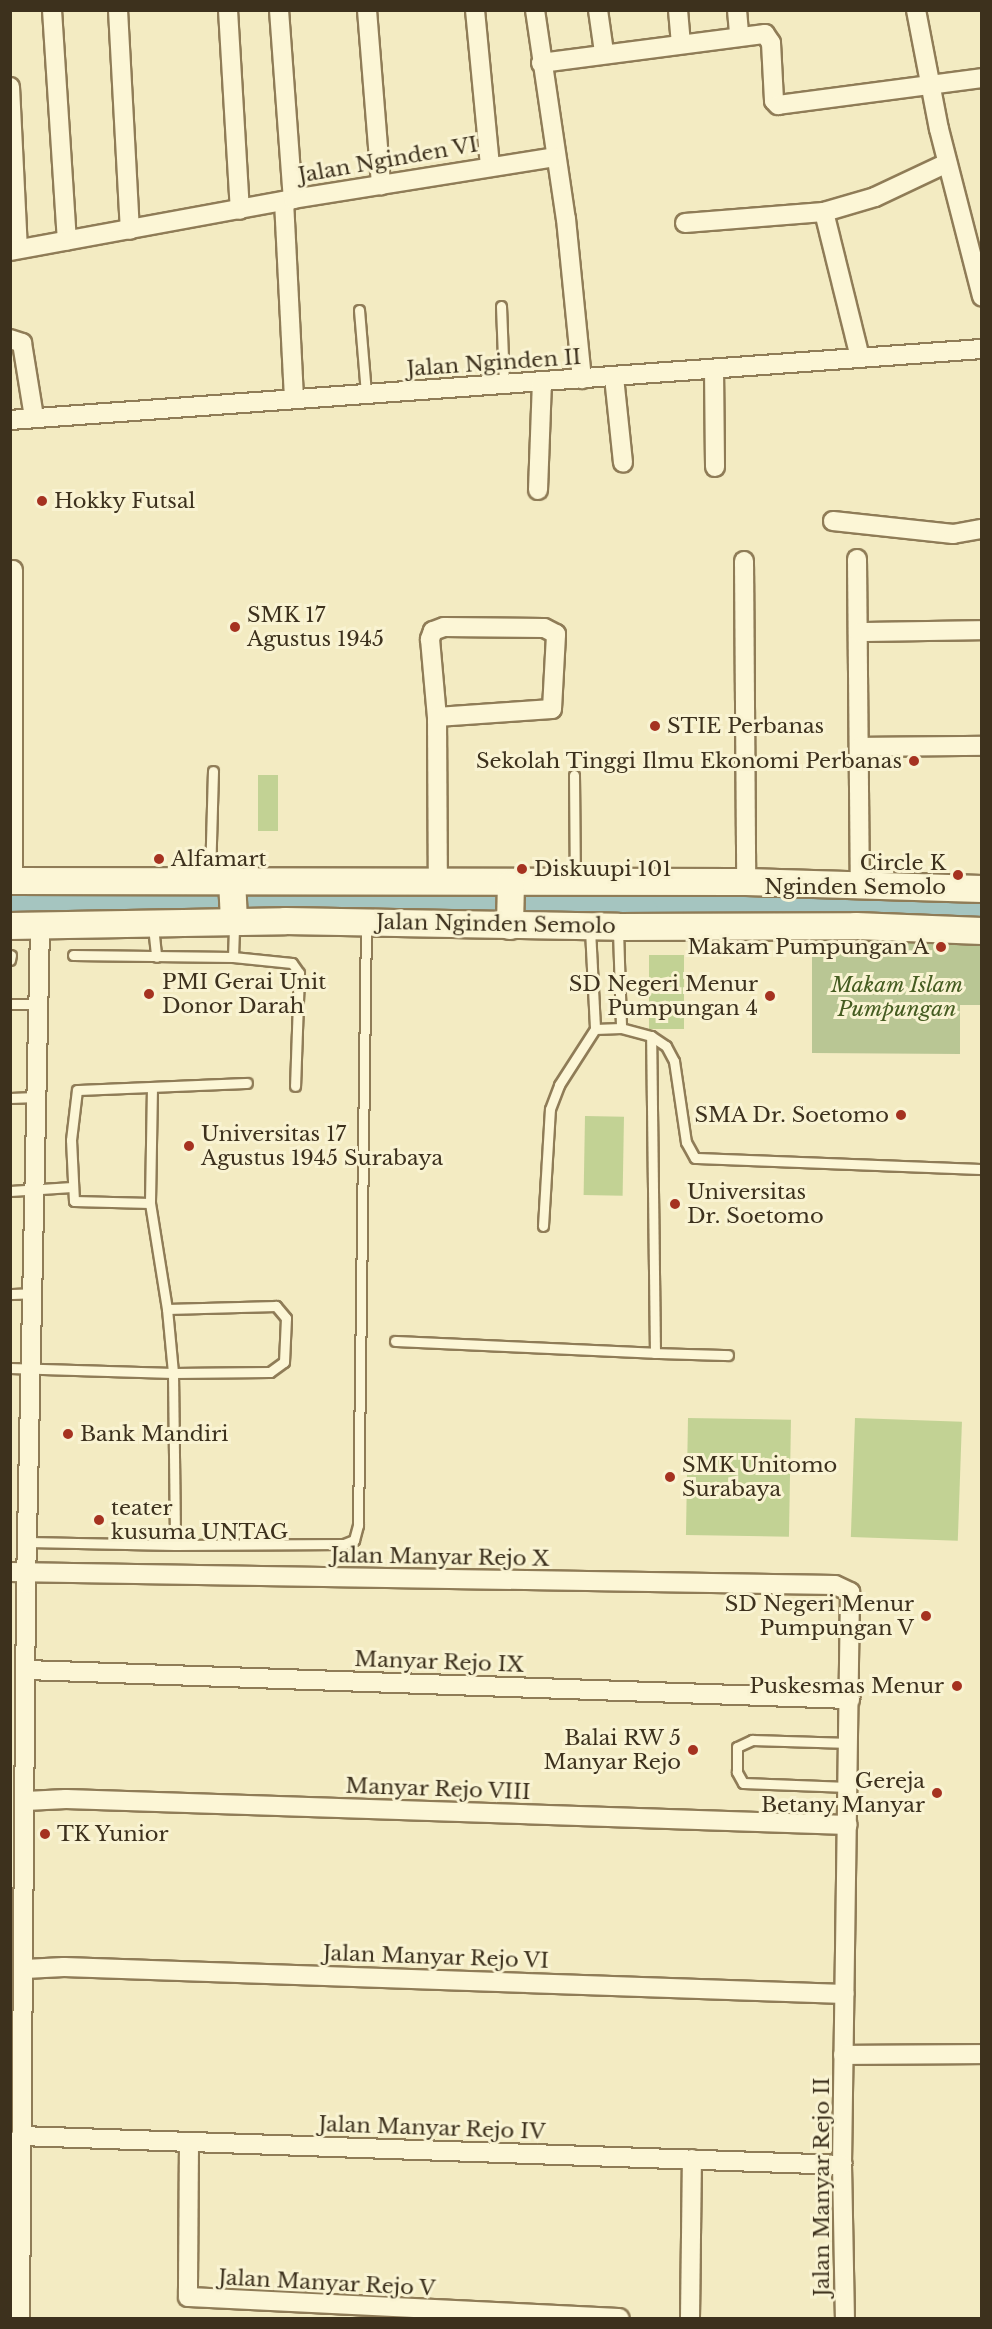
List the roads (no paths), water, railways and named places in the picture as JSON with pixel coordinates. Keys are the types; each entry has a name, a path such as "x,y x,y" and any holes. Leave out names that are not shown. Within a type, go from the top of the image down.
{"main road":[{"name":"Jalan Nginden Semolo","path":"12,881 228,896 366,922 510,903 576,883 746,882 981,889"},
{"name":"Jalan Nginden Semolo","path":"10,926 153,925 228,896 438,881 590,927 846,926 981,931"}],"street":[{"path":"52,10 67,241"},
{"path":"118,10 129,230"},
{"path":"228,10 240,210"},
{"path":"279,10 289,200 294,399"},
{"path":"367,10 381,185"},
{"path":"475,10 490,166"},
{"path":"535,10 554,157 564,205 582,379"},
{"path":"598,10 604,52"},
{"path":"678,10 681,42"},
{"path":"737,10 739,35"},
{"path":"916,10 929,87 981,297"},
{"path":"541,63 681,42 765,34 771,43 774,101 778,105 929,87 981,78"},
{"path":"10,87 14,250"},
{"name":"Jalan Nginden VI","path":"14,250 289,200 554,157"},
{"path":"685,223 824,213 875,197 947,163"},
{"path":"824,213 860,358"},
{"path":"10,339 22,343 34,417"},
{"name":"Jalan Nginden II","path":"10,420 981,349"},
{"path":"714,369 715,467"},
{"path":"614,377 622,463"},
{"path":"538,490 542,382"},
{"path":"833,521 952,534 981,529"},
{"path":"857,559 860,885"},
{"path":"744,561 746,882"},
{"path":"12,881 13,570"},
{"path":"437,717 552,709 556,634 544,628 444,627 433,632 430,639 437,717 438,881"},
{"path":"858,632 981,630"},
{"path":"860,747 981,746"},
{"path":"20,2319 27,1670 19,1572 28,1542 40,926"},
{"name":"Jalan Manyar Rejo X","path":"19,1572 835,1585 850,1592"},
{"name":"Jalan Manyar Rejo II","path":"845,2319 842,2165 850,1743 850,1592"},
{"name":"Manyar Rejo IX","path":"27,1670 850,1699"},
{"name":"Manyar Rejo VIII","path":"26,1801 66,1799 848,1825"},
{"name":"Jalan Manyar Rejo VI","path":"25,1969 64,1966 845,1994"},
{"name":"Jalan Manyar Rejo II","path":"843,2055 981,2054"},
{"name":"Jalan Manyar Rejo IV","path":"21,2136 842,2165"},
{"name":"Jalan Manyar Rejo V","path":"189,2142 188,2297 620,2319"},
{"path":"690,2319 692,2160"}],"lane":[{"path":"501,306 504,385"},
{"path":"359,310 366,394"},
{"path":"213,771 233,957"},
{"path":"574,775 576,883"},
{"path":"28,1542 175,1545 344,1544 354,1540 358,1526 366,922"},
{"path":"153,925 156,957"},
{"path":"543,1226 550,1109 559,1085 595,1029 590,927"},
{"path":"618,927 621,1028"},
{"path":"10,960 11,955"},
{"path":"73,955 286,960 296,967 295,1086"},
{"path":"10,1004 38,1004"},
{"path":"595,1029 621,1028 651,1036 666,1046 674,1061 686,1142 695,1158 705,1161 981,1169"},
{"path":"651,1036 655,1353"},
{"path":"150,1203 76,1204 72,1187 71,1140 77,1090 247,1083"},
{"path":"152,1087 150,1203 167,1309 173,1374 175,1545"},
{"path":"10,1098 36,1097"},
{"path":"10,1191 72,1187"},
{"path":"10,1294 34,1293"},
{"path":"10,1368 32,1367 173,1374 270,1372 284,1362 288,1338 286,1318 276,1306 167,1309"},
{"path":"395,1341 728,1355"},
{"path":"849,1787 743,1783 737,1773 737,1747 752,1740 850,1743"}],"waterway":[{"path":"10,901 669,896 982,907"}],"place":[{"name":"Hokky Futsal","path":"42,501"},
{"name":"SMK 17 Agustus 1945","path":"235,627"},
{"name":"STIE Perbanas","path":"655,726"},
{"name":"Sekolah Tinggi Ilmu Ekonomi Perbanas","path":"914,761"},
{"name":"Alfamart","path":"159,859"},
{"name":"Diskuupi 101","path":"522,869"},
{"name":"Circle K Nginden Semolo","path":"958,875"},
{"name":"Makam Pumpungan A","path":"941,947"},
{"name":"PMI Gerai Unit Donor Darah","path":"149,994"},
{"name":"SD Negeri Menur Pumpungan 4","path":"770,996"},
{"name":"SMA Dr. Soetomo","path":"901,1115"},
{"name":"Universitas 17 Agustus 1945 Surabaya","path":"189,1146"},
{"name":"Universitas Dr. Soetomo","path":"675,1204"},
{"name":"Bank Mandiri","path":"68,1434"},
{"name":"SMK Unitomo Surabaya","path":"670,1477"},
{"name":"teater kusuma UNTAG","path":"99,1520"},
{"name":"SD Negeri Menur Pumpungan V","path":"926,1616"},
{"name":"Puskesmas Menur","path":"957,1686"},
{"name":"Balai RW 5 Manyar Rejo","path":"693,1750"},
{"name":"Gereja Betany Manyar","path":"937,1793"},
{"name":"TK Yunior","path":"45,1834"}],"park label":[{"name":"Makam Islam Pumpungan","path":"897,997"}]}
